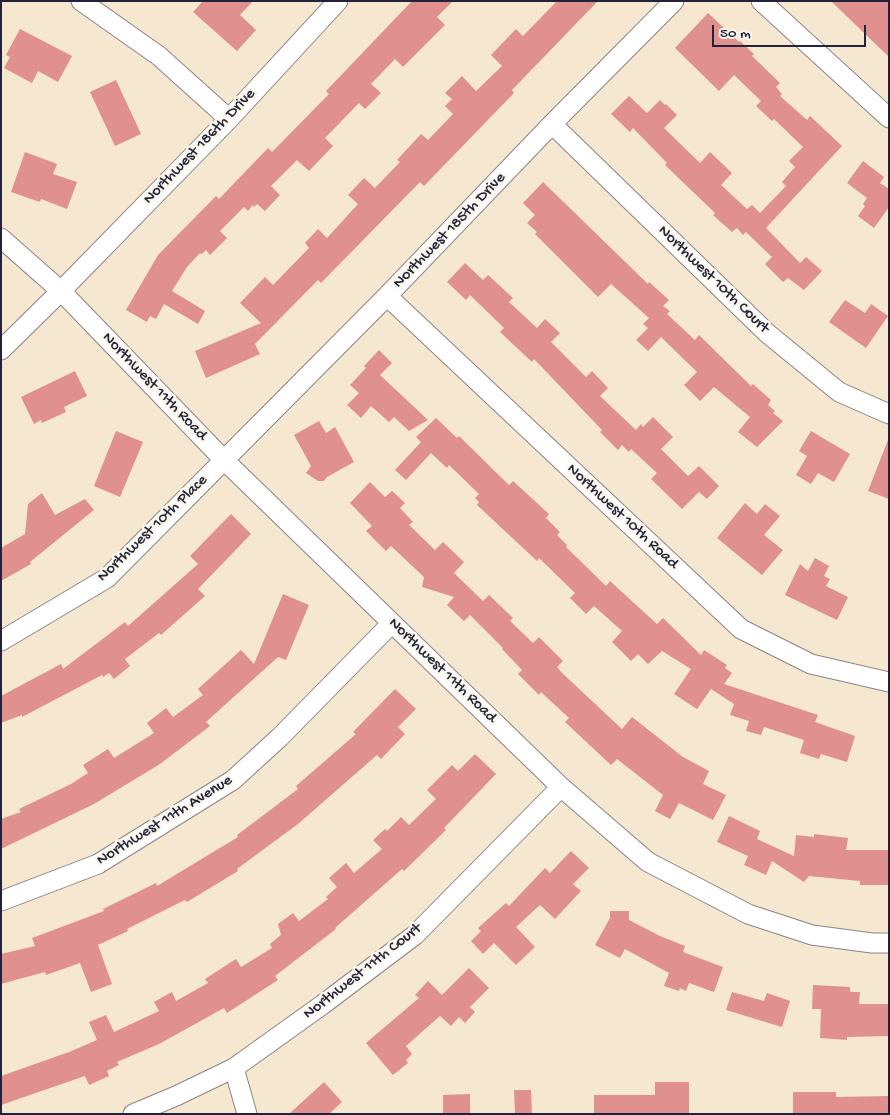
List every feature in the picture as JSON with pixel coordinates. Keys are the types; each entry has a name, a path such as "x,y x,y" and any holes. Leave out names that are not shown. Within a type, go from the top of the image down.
{"street":[{"path":"81,1 159,56 228,119"},
{"name":"Northwest 186th Drive","path":"61,291 228,119 338,1"},
{"name":"Northwest 185th Drive","path":"224,460 388,296 552,124 674,1"},
{"path":"761,1 889,118"},
{"name":"Northwest 10th Court","path":"552,124 767,333 840,392 889,414"},
{"name":"Northwest 11th Road","path":"1,238 61,291 224,460 561,787 648,862 748,914 812,934 872,943 889,943"},
{"path":"1,350 61,291"},
{"name":"Northwest 10th Road","path":"388,296 741,629 811,664 889,682"},
{"name":"Northwest 10th Place","path":"1,641 107,578 224,460"},
{"name":"Northwest 11th Avenue","path":"1,901 98,864 233,780 280,737 392,623"},
{"name":"Northwest 11th Court","path":"134,1114 234,1068 322,1005 414,935 561,787"},
{"path":"234,1068 247,1114"}],"building":[{"path":"203,1 253,1 240,15 256,30 237,51 193,12"},
{"path":"412,1 453,1 437,17 445,25 403,67 395,59 371,84 381,93 365,109 359,103 325,138 333,146 309,171 297,160 271,186 280,195 265,211 257,204 254,207 253,205 248,211 244,207 220,231 227,238 210,255 206,250 202,254 200,253 187,267 172,291 205,311 198,324 164,304 156,319 150,316 147,322 126,310 158,255 216,196 219,199 268,148 272,152 329,94 326,91"},
{"path":"557,1 598,1 512,90 514,93 424,186 420,182 321,283 318,280 255,344 260,354 206,378 195,351 261,323 240,303 265,277 273,285 309,248 305,243 318,229 327,238 358,204 348,195 364,178 375,188 400,162 397,160 421,134 428,140 453,114 445,106 452,99 445,93 462,76 476,91 502,66 491,55 516,29 523,36"},
{"path":"831,1 889,1 889,57 863,32"},
{"path":"708,13 754,54 752,56 780,83 776,87 782,94 780,96 807,120 810,116 842,146 766,228 800,263 806,257 822,271 804,290 788,278 783,282 765,264 772,257 746,232 743,235 737,228 732,232 665,165 667,163 633,128 630,132 611,114 629,96 647,113 660,100 666,104 677,115 664,128 700,163 710,152 732,173 721,185 747,209 752,205 760,213 786,186 782,182 795,167 789,161 803,147 774,119 772,121 756,106 761,101 734,75 719,91 675,48"},
{"path":"20,29 72,56 58,82 38,71 32,83 4,68 10,57 6,55"},
{"path":"116,80 141,134 115,146 90,92"},
{"path":"25,152 57,164 53,174 77,182 67,209 41,199 40,202 11,192"},
{"path":"863,161 884,177 880,183 889,189 889,207 874,228 858,216 865,206 863,204 867,198 847,183"},
{"path":"543,182 648,284 649,282 669,300 663,306 670,311 667,314 695,340 699,335 751,386 753,384 771,400 768,405 775,411 773,413 783,421 757,447 738,432 750,417 714,387 700,401 684,385 697,372 661,337 648,351 636,340 648,328 643,324 649,318 611,284 598,297 535,234 537,232 527,223 535,215 523,203"},
{"path":"465,263 483,280 488,275 513,298 509,302 537,328 545,319 560,333 551,342 586,377 592,371 608,388 600,396 636,430 641,424 643,427 653,417 673,437 661,449 688,476 699,466 719,486 707,499 699,492 682,509 651,479 657,473 631,449 629,452 622,445 618,450 600,432 602,430 534,359 532,362 500,332 504,328 470,295 466,300 447,282"},
{"path":"845,300 865,313 871,304 888,316 866,348 829,322"},
{"path":"379,350 392,363 380,375 428,420 409,431 394,417 389,422 371,406 361,418 347,405 359,393 350,385"},
{"path":"75,371 87,396 64,407 66,412 42,423 41,420 34,424 21,397"},
{"path":"436,418 457,438 459,436 509,485 513,481 549,514 546,518 560,532 557,535 567,545 566,547 606,586 610,581 657,624 663,618 701,655 704,650 727,665 725,668 732,673 724,684 818,715 815,722 855,736 847,762 821,754 819,759 800,753 804,740 764,727 761,735 746,731 749,721 730,715 734,704 711,689 697,709 674,694 691,669 662,651 648,664 638,654 631,661 612,642 622,631 594,606 586,614 570,598 575,593 539,558 537,561 477,505 479,502 475,498 479,494 449,465 447,468 431,453 406,480 395,470 421,442 416,437"},
{"path":"319,421 326,433 335,427 354,462 327,477 324,481 318,481 306,473 311,466 294,435"},
{"path":"116,431 143,442 120,497 94,486"},
{"path":"811,431 850,454 834,482 818,473 811,484 796,475 807,456 799,451"},
{"path":"889,440 889,499 868,491"},
{"path":"370,482 385,497 392,491 405,503 400,508 413,522 409,525 435,550 443,542 464,562 454,573 483,601 489,595 513,618 510,621 533,643 539,637 563,661 557,667 561,672 622,729 632,717 683,757 709,771 703,784 726,795 713,820 679,803 670,819 655,811 663,795 617,759 611,765 565,722 569,718 541,692 539,695 518,674 522,670 470,615 464,621 447,605 454,597 422,587 424,577 391,546 386,551 366,531 372,526 350,503"},
{"path":"42,493 55,515 85,499 94,510 30,562 31,564 1,581 1,548 25,534 28,504"},
{"path":"745,503 757,514 765,504 780,516 764,535 783,550 762,575 717,538"},
{"path":"231,514 251,534 198,589 205,596 161,635 159,633 125,659 130,666 114,679 109,673 103,677 102,675 22,717 22,715 1,723 1,696 61,664 63,669 125,622 128,626 198,564 190,556"},
{"path":"815,558 829,566 824,576 830,579 826,586 848,597 837,620 785,595 800,564 808,571"},
{"path":"283,594 309,605 286,660 278,657 206,722 210,726 160,764 94,804 1,849 1,819 21,812 19,809 71,784 88,773 83,765 108,749 114,758 154,733 147,723 166,708 173,717 203,695 198,689 241,650 254,664"},
{"path":"395,689 416,709 398,727 405,734 381,759 377,755 298,824 237,869 238,871 187,902 185,900 98,945 112,984 91,992 80,963 46,975 45,972 1,984 1,954 35,946 32,938 104,911 103,909 156,883 157,886 238,837 237,835 298,789 296,786 356,734 353,732"},
{"path":"475,754 496,774 444,828 446,830 404,871 402,869 336,929 275,976 278,980 227,1013 224,1008 159,1044 117,1062 119,1065 107,1071 109,1076 89,1085 85,1076 1,1105 1,1076 97,1040 89,1022 106,1015 114,1032 159,1011 154,1002 172,992 176,1001 208,983 205,979 236,959 241,967 272,948 270,944 281,935 278,924 293,913 299,921 328,899 326,897 337,887 329,878 346,863 354,873 382,849 373,840 385,829 387,831 401,817 409,825 436,799 427,790 452,765 458,771"},
{"path":"729,816 760,831 757,839 794,856 796,835 814,837 814,834 848,838 846,850 889,850 889,885 860,885 860,881 809,876 804,882 772,861 766,875 744,865 748,856 717,842"},
{"path":"571,851 589,868 573,884 581,891 555,919 540,905 516,927 535,947 516,965 494,943 483,954 471,941 481,931 478,928 506,903 509,906 545,868 550,873"},
{"path":"610,911 629,911 629,920 685,946 683,952 723,967 714,992 689,983 686,991 680,988 679,991 664,986 669,973 625,949 620,958 595,945 610,918"},
{"path":"469,968 489,988 470,1007 475,1012 465,1023 459,1017 451,1026 440,1016 406,1046 412,1054 406,1060 408,1063 393,1075 366,1043 419,998 415,995 428,981 442,995"},
{"path":"813,985 850,987 850,992 860,992 859,1004 889,1004 889,1036 847,1037 847,1040 820,1038 821,1009 812,1009"},
{"path":"732,992 764,1001 767,993 790,1001 782,1027 726,1010"},
{"path":"324,1082 342,1102 329,1114 289,1114"},
{"path":"655,1082 689,1082 689,1114 594,1114 594,1095 655,1095"},
{"path":"514,1090 531,1090 532,1114 515,1114"},
{"path":"793,1092 836,1092 836,1097 889,1096 889,1114 793,1114"},
{"path":"470,1094 470,1114 443,1114 443,1095"}]}
